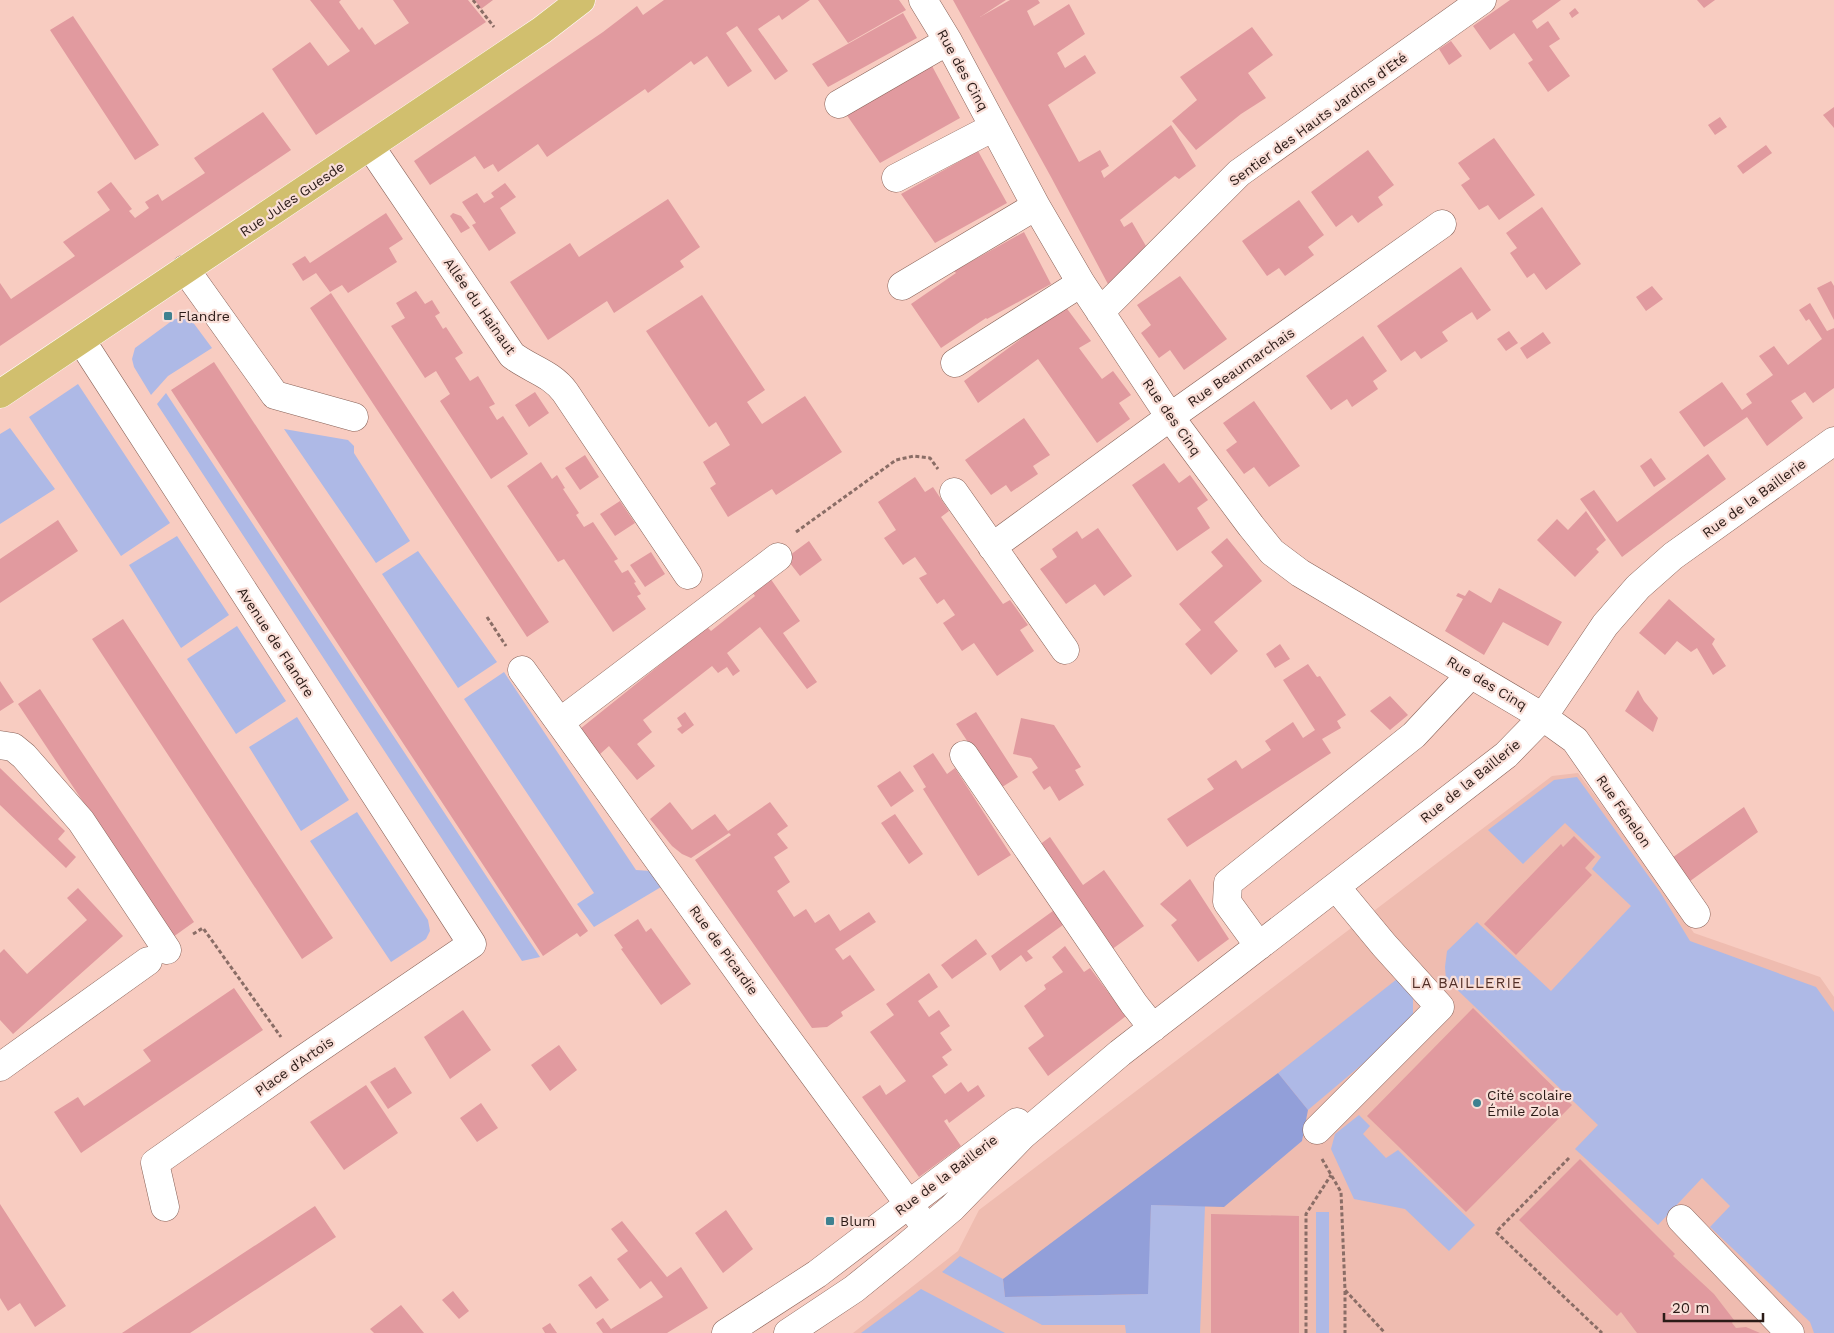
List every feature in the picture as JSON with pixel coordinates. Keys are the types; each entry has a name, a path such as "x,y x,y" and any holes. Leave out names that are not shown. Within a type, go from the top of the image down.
{"main road":[{"name":"Rue Jules Guesde","path":"0,394 534,35 581,0"}],"street":[{"name":"Rue des Cinq","path":"923,0 948,41 1036,206 1081,283 1170,417 1272,552 1300,573 1543,717"},
{"name":"Sentier des Hauts Jardins d'Eté","path":"1100,312 1239,173 1482,0"},
{"path":"839,104 948,41"},
{"path":"896,178 994,127"},
{"name":"Allée du Hainaut","path":"370,146 512,355 558,382 688,575"},
{"path":"902,286 1036,206"},
{"name":"Rue Beaumarchais","path":"992,547 1170,417 1442,224"},
{"path":"186,269 275,395 354,417"},
{"path":"955,362 1081,283"},
{"name":"Avenue de Flandre","path":"81,340 472,944"},
{"name":"Rue de la Baillerie","path":"788,1333 854,1289 952,1208 1022,1135 1120,1053 1506,755 1543,717 1605,625 1638,587 1673,556 1834,441"},
{"path":"954,492 1065,650"},
{"path":"560,722 778,557"},
{"name":"Rue de Picardie","path":"522,670 769,1014 927,1229"},
{"path":"1259,946 1227,902 1228,883 1414,735 1471,674"},
{"name":"Rue Fénelon","path":"1543,717 1575,740 1696,914"},
{"path":"0,745 13,748 24,756 81,821 157,956 0,1067"},
{"path":"964,755 1134,1004 1153,1028"},
{"path":"1317,1130 1440,1007 1384,945 1336,887"},
{"name":"Place d'Artois","path":"165,1208 155,1163 472,944"},
{"name":"Rue de la Baillerie","path":"726,1333 817,1274 1017,1121 1120,1053"},
{"path":"1681,1219 1790,1333"}],"path":[{"path":"778,557 792,535 896,460 914,456 930,458 954,492"},
{"path":"157,956 203,928 299,1062"},
{"path":"1317,1130 1314,1145 1341,1192 1346,1333"},
{"path":"1569,1158 1496,1232 1602,1333"},
{"path":"1306,1333 1306,1214 1331,1175"},
{"path":"1345,1290 1385,1333"}],"shaded area":[{"path":"184,316 192,321 212,348 168,376 151,395 134,367 132,359 135,348 173,320"},
{"path":"78,384 170,523 121,556 29,417"},
{"path":"166,393 540,957 522,961 157,404"},
{"path":"10,428 55,489 0,524 0,434"},
{"path":"284,429 348,440 354,446 354,453 410,541 376,563"},
{"path":"177,536 229,615 181,648 129,565"},
{"path":"418,551 497,662 458,688 382,574"},
{"path":"237,626 286,701 236,734 187,659"},
{"path":"504,672 636,870 651,871 661,887 594,927 577,904 594,893 464,699"},
{"path":"297,717 349,800 301,831 249,747"},
{"name":"Cité scolaire Émile Zola","path":"1578,773 1694,933 1820,977 1834,997 1834,1333 853,1333 958,1251 979,1210 1552,776"},
{"path":"1577,777 1660,892 1690,941 1816,987 1834,1012 1834,1333 1814,1333 1810,1322 1710,1227 1730,1206 1702,1178 1658,1225 1575,1149 1598,1125 1446,979 1447,951 1477,922 1551,991 1631,906 1592,869 1601,857 1565,823 1523,864 1488,830 1554,780"},
{"path":"357,812 428,920 430,931 426,939 391,962 310,841"},
{"path":"1397,979 1413,998 1413,1014 1404,1029 1308,1110 1278,1073"},
{"path":"1278,1073 1308,1110 1302,1141 1224,1207 1151,1205 1148,1294 1005,1297 1003,1279"},
{"path":"1359,1115 1370,1126 1363,1134 1386,1158 1398,1150 1475,1225 1449,1251 1405,1209 1354,1199 1331,1149 1335,1134"},
{"path":"1151,1205 1205,1206 1200,1333 1126,1333 1125,1325 1042,1325 942,1272 960,1256 1003,1279 1005,1297 1147,1294"},
{"path":"1316,1212 1329,1212 1329,1333 1316,1333"},
{"path":"921,1289 1005,1333 861,1333"}],"building":[{"path":"310,0 341,0 339,2 359,30 362,27 375,45 409,23 393,0 468,0 486,22 316,135 272,69 310,42 328,66 350,51"},
{"path":"475,0 493,0 481,9"},
{"path":"664,0 810,0 782,20 779,15 758,29 788,71 775,80 737,26 726,33 752,71 728,87 707,56 694,65 691,61 648,93 645,89 547,157 538,144 498,172 493,164 484,169 475,156 430,185 414,161 603,32 637,6 643,15"},
{"path":"818,0 899,0 906,10 848,43"},
{"path":"953,0 1006,0 980,17 1010,0 1038,0 1040,3 1027,11 1034,26 1069,4 1085,34 1057,53 1065,68 1085,55 1096,73 1048,105 1079,162 1100,150 1109,166 1101,171 1104,178 1171,125 1196,166 1179,179 1175,176 1120,220 1124,227 1132,222 1150,253 1109,286 1051,177"},
{"path":"1510,0 1561,0 1532,21 1537,29 1548,21 1560,39 1549,46 1570,76 1548,92 1528,63 1533,60 1514,33 1490,50 1473,26"},
{"path":"1697,0 1715,0 1704,8"},
{"path":"1575,8 1579,13 1572,18 1569,13"},
{"path":"903,13 917,38 828,87 812,64"},
{"path":"73,16 159,145 135,160 50,30"},
{"path":"1252,27 1273,55 1248,73 1266,98 1241,114 1196,150 1172,121 1197,100 1180,77"},
{"path":"1451,41 1462,56 1449,65 1439,49"},
{"path":"932,66 960,118 880,163 846,114"},
{"path":"1834,107 1834,128 1823,115"},
{"path":"263,112 291,150 0,346 0,283 11,299 75,256 63,242 110,210 97,192 111,182 132,209 129,211 135,218 149,208 145,202 158,194 162,201 205,173 194,158"},
{"path":"1720,117 1727,127 1715,135 1708,125"},
{"path":"1494,138 1535,195 1499,220 1488,205 1479,210 1461,185 1470,179 1458,163"},
{"path":"1766,145 1772,153 1743,174 1737,166"},
{"path":"1368,150 1394,185 1378,197 1383,205 1358,223 1352,215 1336,227 1311,192"},
{"path":"978,151 1007,203 935,243 901,194"},
{"path":"505,183 516,197 500,208 516,233 489,251 472,225 476,223 462,202 477,193 484,203 494,197 491,193"},
{"path":"668,199 700,247 680,261 684,267 614,313 607,301 548,340 510,282 570,243 579,257"},
{"path":"1299,200 1324,235 1308,247 1314,255 1285,276 1279,268 1267,276 1242,241"},
{"path":"1542,207 1581,264 1546,290 1534,273 1527,278 1510,253 1517,248 1506,233"},
{"path":"386,213 403,239 389,248 397,262 348,293 342,285 330,292 316,273 303,281 292,264 305,256 310,263"},
{"path":"453,213 461,216 470,228 461,233 450,216"},
{"path":"1024,232 1051,284 986,318 941,348 911,304 956,273 954,271"},
{"path":"1461,267 1491,310 1477,320 1472,312 1442,332 1448,341 1421,359 1415,351 1401,361 1377,326"},
{"path":"1180,276 1227,339 1184,370 1170,350 1159,358 1141,333 1151,325 1137,305"},
{"path":"1831,281 1834,286 1834,320 1817,288"},
{"path":"1652,286 1663,299 1646,311 1636,297"},
{"path":"416,291 425,304 432,300 440,313 435,316 443,329 446,327 463,353 455,358 470,381 478,376 495,404 489,407 497,420 503,416 528,454 491,479 440,401 450,394 436,371 425,378 391,326 405,318 396,303"},
{"path":"331,293 549,622 527,637 310,308"},
{"path":"702,295 765,390 747,402 762,424 805,396 842,452 776,495 772,489 728,517 710,488 716,484 703,462 730,445 716,422 709,427 646,331"},
{"path":"1810,303 1827,331 1834,328 1834,388 1813,403 1805,392 1791,401 1803,418 1767,446 1747,417 1704,447 1679,412 1722,382 1742,410 1752,403 1746,394 1773,375 1759,356 1774,346 1788,365 1822,339 1809,319 1806,321 1799,310"},
{"path":"1065,306 1091,341 1079,348 1102,379 1113,371 1131,395 1119,403 1130,419 1097,443 1038,359 978,403 964,381"},
{"path":"1509,331 1518,343 1506,351 1497,339"},
{"path":"1543,332 1551,343 1527,359 1520,348"},
{"path":"1363,336 1387,371 1373,381 1378,389 1352,407 1347,399 1331,410 1306,376"},
{"path":"214,362 588,931 580,937 577,933 543,956 171,390"},
{"path":"535,392 549,413 529,427 515,405"},
{"path":"1254,401 1300,466 1269,487 1254,467 1244,474 1226,450 1237,442 1223,423"},
{"path":"1024,418 1050,455 1033,466 1038,474 1011,492 1006,485 991,495 965,460"},
{"path":"1708,454 1726,479 1622,557 1580,499 1594,490 1617,522"},
{"path":"585,455 599,477 580,490 565,468"},
{"path":"1651,458 1666,479 1654,487 1640,466"},
{"path":"541,462 552,479 557,475 565,488 563,489 579,513 576,515 584,527 593,522 618,559 614,561 622,573 628,570 636,582 634,583 641,594 637,596 646,609 613,632 564,559 558,562 507,486"},
{"path":"1164,463 1179,483 1190,475 1208,500 1197,508 1210,528 1177,551 1132,485"},
{"path":"915,477 925,492 933,487 949,511 941,517 1003,604 1010,600 1028,625 1020,630 1034,651 997,676 974,643 962,651 943,623 955,615 944,599 937,604 919,578 927,574 915,557 903,565 884,538 896,530 878,502"},
{"path":"620,501 635,523 615,536 600,514"},
{"path":"1586,511 1606,540 1596,549 1599,552 1575,577 1537,540 1557,519 1568,530"},
{"path":"58,520 78,551 0,603 0,559"},
{"path":"1098,528 1132,576 1104,596 1095,584 1066,604 1040,569 1057,557 1052,549 1077,531 1082,539"},
{"path":"1227,538 1262,581 1214,622 1238,651 1211,675 1185,644 1201,630 1179,604 1223,566 1211,552"},
{"path":"809,541 822,560 800,576 786,558"},
{"path":"651,552 665,574 645,587 630,565"},
{"path":"770,578 800,621 783,633 817,682 807,689 760,627 727,653 740,671 733,676 727,667 718,673 712,666 643,720 652,732 637,744 655,766 637,780 609,746 599,755 580,729 707,627 711,631 755,596 752,592"},
{"path":"1499,588 1562,622 1548,646 1503,622 1484,655 1445,631 1463,599 1456,596 1458,593 1465,596 1469,590 1491,603"},
{"path":"1669,599 1715,639 1712,644 1726,666 1713,675 1697,648 1691,652 1677,641 1665,655 1639,633"},
{"path":"123,619 333,938 302,959 92,639"},
{"path":"1280,644 1290,659 1275,668 1266,654"},
{"path":"1308,664 1317,677 1320,676 1346,715 1337,721 1341,728 1322,739 1331,753 1187,847 1167,819 1214,789 1207,779 1236,760 1242,769 1271,750 1265,741 1293,722 1303,738 1315,730 1283,680"},
{"path":"0,681 14,702 0,711"},
{"path":"40,689 194,922 173,937 18,704"},
{"path":"1638,690 1644,701 1658,718 1653,732 1625,711"},
{"path":"1390,696 1408,715 1390,730 1370,711"},
{"path":"685,712 694,725 682,734 677,729 682,726 677,718"},
{"path":"976,712 1018,777 999,789 956,724"},
{"path":"1021,718 1054,725 1081,767 1075,770 1084,785 1059,801 1050,786 1044,790 1032,772 1038,768 1031,758 1013,754"},
{"path":"933,753 947,774 955,768 1011,855 978,876 923,789 926,787 913,766"},
{"path":"0,768 65,831 58,839 76,857 66,868 0,805"},
{"path":"900,771 914,791 891,807 877,786"},
{"path":"670,802 692,830 715,814 728,831 770,802 788,826 777,834 788,848 774,857 790,882 777,891 794,917 806,909 815,923 829,914 840,931 869,912 876,922 835,949 843,960 850,955 875,990 841,1012 843,1016 827,1027 812,1028 695,860 731,835 729,833 691,858 682,854 672,846 650,819"},
{"path":"1744,807 1758,832 1686,884 1669,860"},
{"path":"895,814 923,854 909,864 881,823"},
{"path":"1574,836 1595,857 1585,868 1592,875 1516,955 1484,924 1561,844 1563,847"},
{"path":"1050,837 1083,885 1104,870 1144,926 1111,950 1039,845"},
{"path":"1190,879 1229,939 1198,962 1171,925 1177,920 1160,904"},
{"path":"78,888 123,936 13,1034 0,1020 0,953 4,949 27,974 87,920 67,898"},
{"path":"1057,908 1067,922 1027,951 1033,958 1026,962 1021,955 1000,971 991,956"},
{"path":"638,919 646,932 651,928 691,984 661,1005 621,949 623,948 614,935"},
{"path":"976,939 987,954 952,979 941,965"},
{"path":"1065,946 1084,972 1090,968 1126,1016 1048,1076 1028,1048 1044,1036 1024,1006 1046,989 1044,985 1063,972 1052,957"},
{"path":"929,973 938,987 918,1001 929,1017 939,1010 950,1026 940,1033 952,1050 942,1057 948,1065 932,1076 945,1094 961,1082 968,1092 978,1085 985,1096 949,1123 947,1119 944,1121 961,1146 919,1177 862,1097 880,1085 886,1095 906,1081 870,1032 894,1015 886,1004"},
{"path":"234,988 263,1030 81,1153 54,1112 78,1097 84,1106 151,1061 143,1050"},
{"path":"1473,1008 1572,1105 1466,1212 1367,1116"},
{"path":"463,1010 491,1050 450,1079 424,1037"},
{"path":"559,1045 577,1070 550,1091 531,1065"},
{"path":"395,1067 412,1093 388,1109 370,1082"},
{"path":"366,1085 398,1133 344,1170 310,1122"},
{"path":"481,1103 498,1128 477,1142 460,1118"},
{"path":"1580,1159 1675,1254 1673,1256 1714,1294 1734,1320 1732,1323 1736,1328 1746,1327 1760,1333 1637,1333 1621,1312 1617,1316 1519,1220"},
{"path":"0,1204 66,1306 35,1327 20,1303 8,1311 0,1298"},
{"path":"315,1206 336,1237 190,1333 122,1333"},
{"path":"726,1210 753,1249 723,1273 695,1233"},
{"path":"1211,1214 1299,1216 1299,1333 1211,1333"},
{"path":"622,1221 667,1277 681,1267 708,1308 667,1333 603,1333 596,1323 603,1318 611,1329 663,1297 651,1281 640,1289 617,1259 628,1251 611,1229"},
{"path":"591,1276 609,1300 596,1309 578,1285"},
{"path":"453,1291 469,1311 459,1319 442,1300"},
{"path":"401,1305 424,1333 374,1333 370,1329"},
{"path":"550,1323 557,1333 545,1333 542,1328"}],"place":[{"name":"Flandre","path":"168,316"},
{"name":"Cité scolaire Émile Zola","path":"1477,1103"},
{"name":"Blum","path":"830,1221"}],"district":[{"name":"LA BAILLERIE","path":"1467,983"}]}
